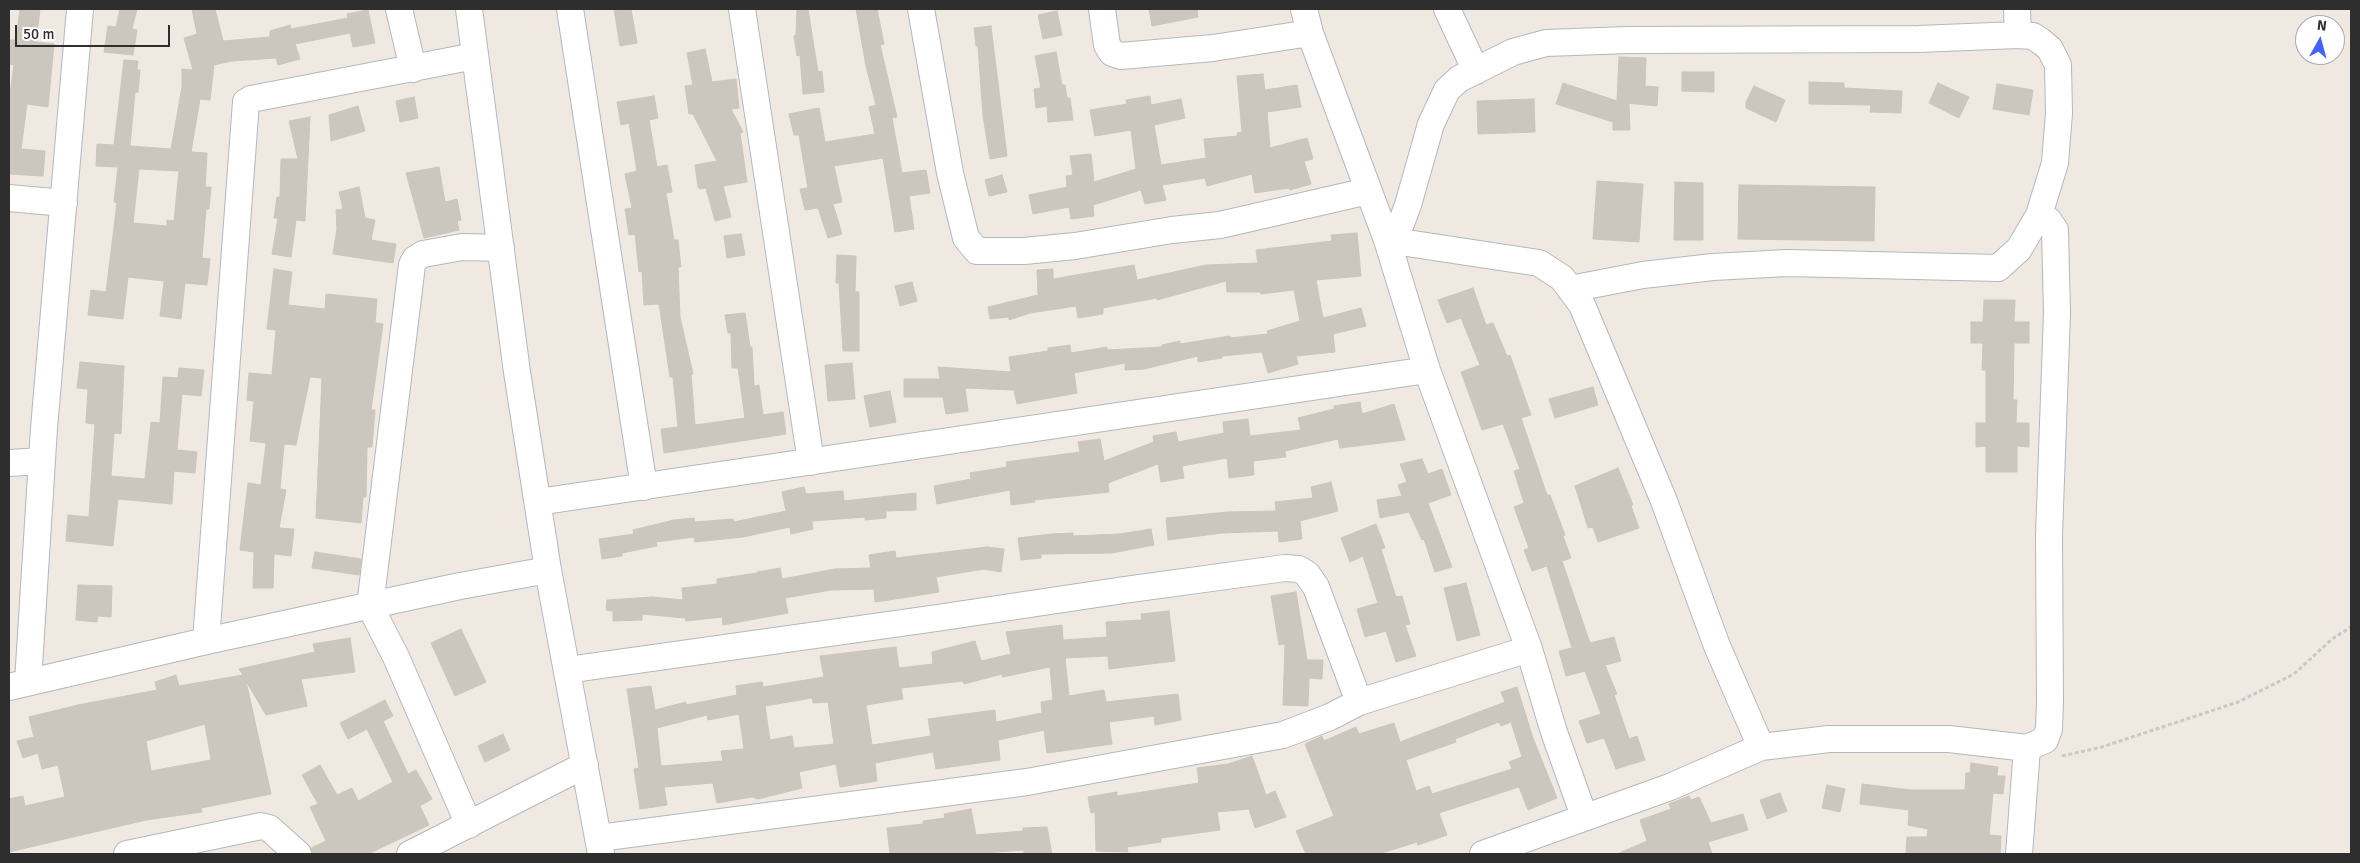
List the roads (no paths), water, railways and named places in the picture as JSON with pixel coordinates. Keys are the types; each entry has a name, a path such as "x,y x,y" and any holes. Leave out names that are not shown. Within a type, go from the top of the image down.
{"street":[{"path":"80,9 42,461 18,684 206,640 460,586 548,570"},
{"path":"399,9 413,69"},
{"path":"469,9 517,372 548,570 600,846 1027,782 1283,735 1330,717 1358,702 1529,649"},
{"path":"570,9 644,487"},
{"path":"742,9 812,462"},
{"path":"921,9 950,173 966,238 977,251 1024,251 1058,248 1172,230 1220,226 1368,191"},
{"path":"1102,9 1108,45 1112,53 1121,56 1213,48 1307,21 1368,191 1391,241 1427,370 1529,649 1554,732 1584,816"},
{"path":"1447,9 1476,71"},
{"path":"2017,9 2018,35"},
{"path":"1391,241 1438,108 1447,90 1459,79 1513,52 1546,43 1574,40 1918,39 2018,35 2033,36 2042,42 2050,49 2058,65 2058,144 2055,163 2039,215 2018,249 1998,268 1778,264 1713,267 1643,275 1570,290"},
{"path":"206,640 246,102 251,99 475,56"},
{"path":"9,198 64,203"},
{"path":"2019,854 2026,756 2045,740 2049,729 2050,702 2050,535 2057,313 2055,230 2048,220 2039,215"},
{"path":"1391,241 1539,263 1562,278 1582,305 1649,465 1717,646 1761,747"},
{"path":"469,825 396,657 370,606 412,265 415,259 424,254 462,247 502,248"},
{"path":"538,502 1427,370"},
{"path":"9,463 42,461"},
{"path":"567,670 1285,568 1299,569 1307,574 1316,587 1358,702"},
{"path":"1483,854 1584,816 1670,787 1761,747 1829,739 1948,739 2026,756"},
{"path":"410,854 585,765"},
{"path":"127,854 261,826 268,828 298,854"}]}
